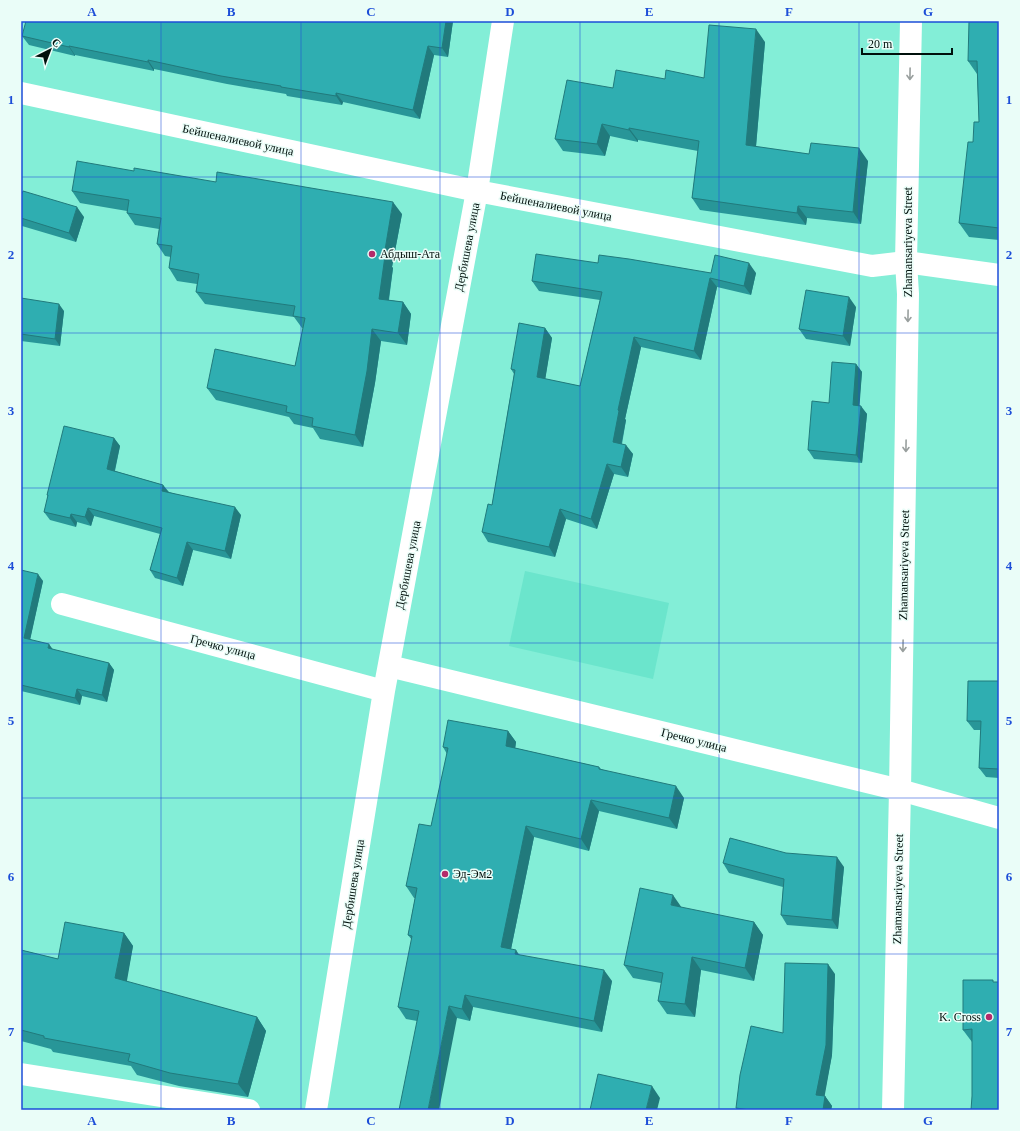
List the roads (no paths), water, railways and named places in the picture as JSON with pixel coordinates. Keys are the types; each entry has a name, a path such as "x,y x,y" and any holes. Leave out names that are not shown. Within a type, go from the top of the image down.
{"street":[{"name":"Дербишева улица","path":"316,1110 384,691 477,191 503,21"},
{"name":"Zhamansariyeva Street","path":"893,1110 900,790 908,294 906,262 911,21"},
{"name":"Бейшеналиевой улица","path":"21,93 477,191 872,266 906,262 999,276"},
{"name":"Гречко улица","path":"62,604 384,691"},
{"name":"Гречко улица","path":"389,666 900,790 999,818"},
{"path":"21,1074 249,1110"}],"place":[{"name":"Абдыш-Ата","path":"372,254"},
{"name":"Эд-Эм2","path":"445,874"},
{"name":"K. Cross","path":"989,1017"}]}
